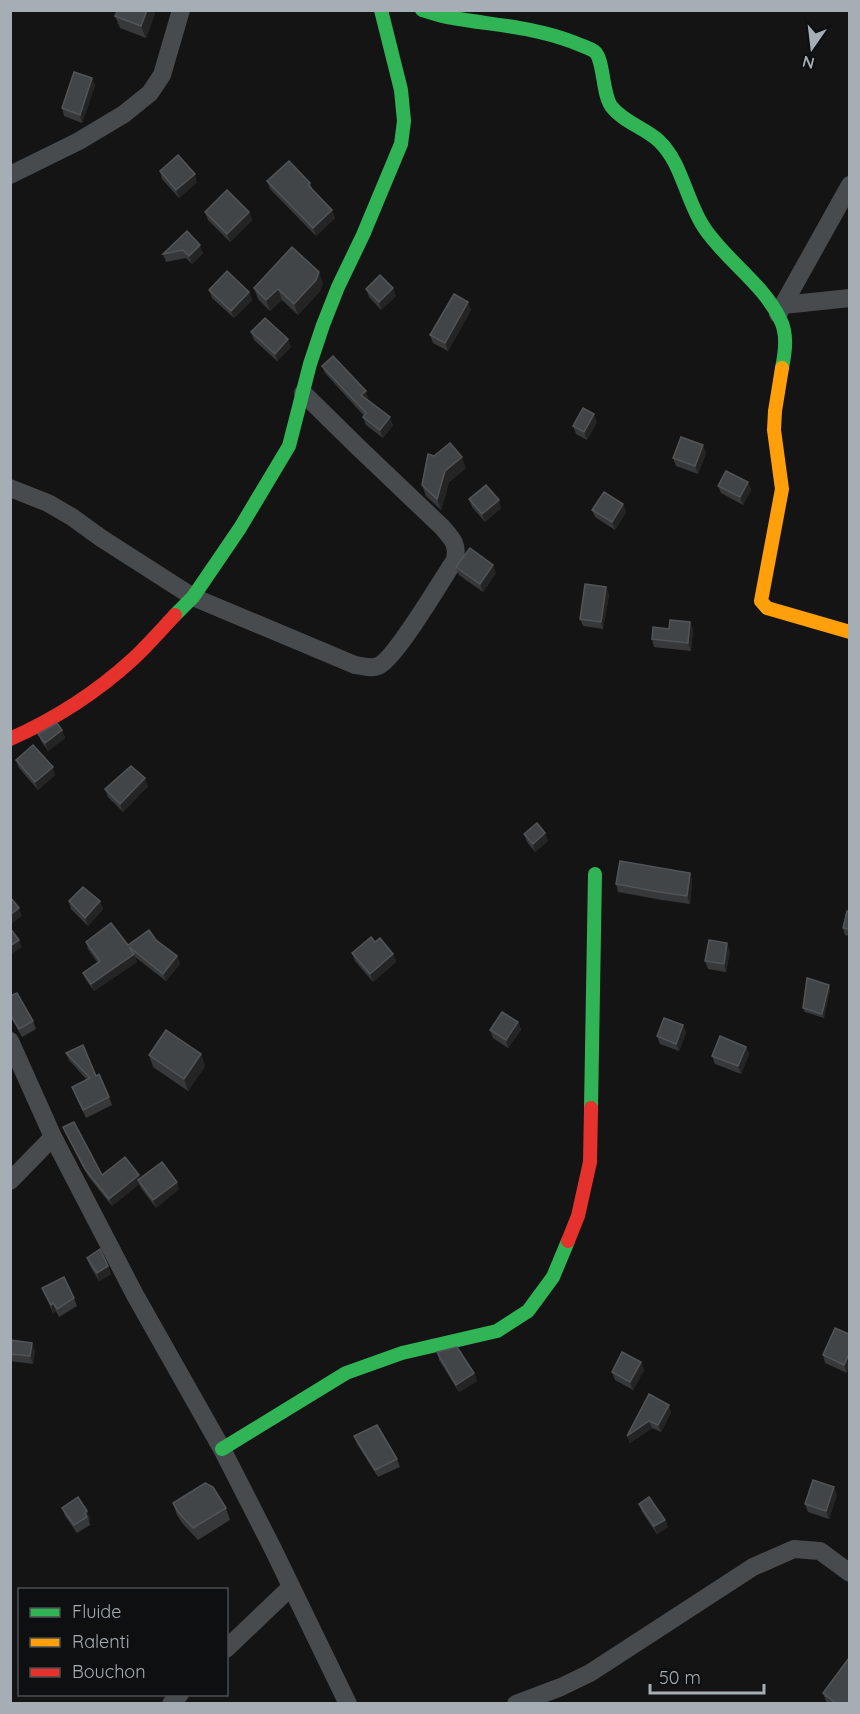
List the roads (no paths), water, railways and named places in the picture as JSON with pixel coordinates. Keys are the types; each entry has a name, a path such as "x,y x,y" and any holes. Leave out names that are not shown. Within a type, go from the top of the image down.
{"street":[{"path":"10,175 79,141 124,114 150,93 162,75 181,10"},
{"path":"10,739 39,726 85,697 133,659 193,597 240,528 289,446 310,364 323,325 401,144 404,121 402,90 381,10"},
{"path":"422,10 536,32 565,39 595,51 610,105 619,114 658,140 672,156 692,207 701,223 781,309"},
{"path":"849,185 781,309 785,353 774,430 782,489 761,601 767,608 849,632"},
{"path":"781,309 849,298"},
{"path":"10,488 48,503 72,517 193,597 355,665 370,668 380,666 397,649 454,560 456,550 454,540 303,393"},
{"path":"222,1449 346,1373 402,1353 497,1331 528,1311 553,1277 579,1216 590,1162 595,874"},
{"path":"10,1041 53,1137 135,1295 222,1449 348,1704"},
{"path":"10,1181 53,1137"},
{"path":"516,1704 561,1687 590,1672 753,1567 794,1549 820,1551 849,1573"},
{"path":"228,1647 291,1587"}]}
